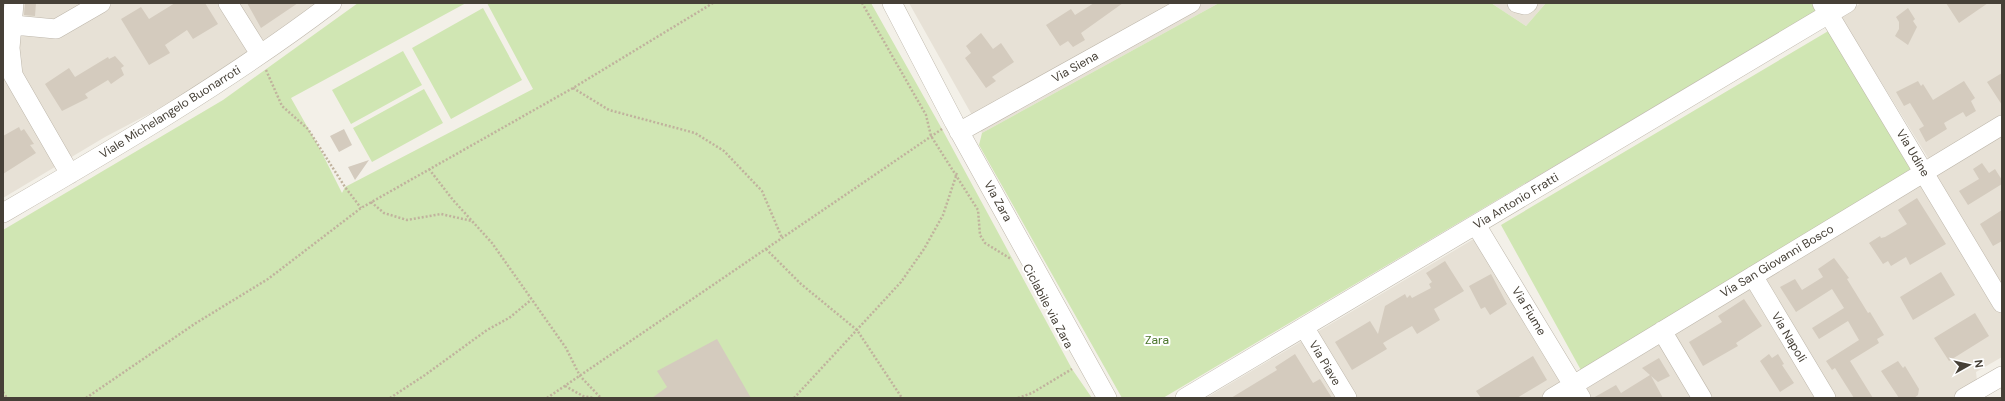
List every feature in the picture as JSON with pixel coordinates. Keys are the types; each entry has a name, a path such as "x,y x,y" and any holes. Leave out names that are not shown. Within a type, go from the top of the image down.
{"street":[{"path":"14,3 8,24 6,50 13,75 70,174"},
{"path":"8,24 56,29 101,3"},
{"path":"228,3 260,54"},
{"name":"Via Zara","path":"892,3 956,127 1107,398"},
{"name":"Via Siena","path":"956,127 1191,3"},
{"path":"1517,3 1525,6 1528,3"},
{"name":"Via Antonio Fratti","path":"1185,398 1476,225 1825,9 1847,3"},
{"name":"Viale Michelangelo Buonarroti","path":"3,213 70,174 260,54 325,5"},
{"name":"Via Udine","path":"1825,9 2002,303"},
{"name":"Via San Giovanni Bosco","path":"1552,398 1577,392 1662,331 2002,125"},
{"name":"Via Fiume","path":"1476,225 1577,392"},
{"name":"Via Napoli","path":"1753,276 1826,398"},
{"name":"Via Piave","path":"1304,327 1347,398"},
{"path":"1662,331 1702,398"},
{"path":"1964,398 1993,386"}],"path":[{"path":"86,398 196,323 268,279 371,202 573,88 713,3"},
{"name":"Ciclabile via Zara","path":"862,3 926,115 931,136 957,173 978,210 980,235 985,243 1014,261"},
{"path":"260,54 282,106 308,129 345,187 362,208"},
{"path":"573,88 609,110 695,133 724,151 762,191 782,238"},
{"path":"547,398 931,136 956,127"},
{"path":"429,169 492,243 566,348 580,376 601,398"},
{"path":"794,398 901,282 924,249 943,215 957,173"},
{"path":"371,202 384,213 407,220 441,214 473,222"},
{"path":"766,249 801,284 857,330 902,398"},
{"path":"390,398 425,375 487,330 509,318 531,300"},
{"name":"Ciclabile via Zara","path":"1068,362 1075,374"},
{"path":"1018,398 1032,393 1072,369"},
{"path":"565,386 583,396 594,398"},
{"path":"3,392 7,398"}],"shaded area":[{"path":"3,3 332,3 250,61 105,137 3,198"},
{"path":"909,3 1219,3 982,133"},
{"path":"1491,3 1546,3 1526,26"},
{"path":"1861,3 2002,3 2002,357 1976,372 1979,398 1206,398 1477,237 1576,395 1938,174 1841,17"}],"green space":[{"path":"358,3 466,3 291,98 322,153 342,193 345,187 533,89 487,3 871,3 942,129 1072,369 1092,398 3,398 3,230 223,100"},
{"name":"Zara","path":"1219,3 1491,3 1526,26 1546,3 1815,3 1819,9 1163,398 1122,398 979,145 982,133"},
{"path":"483,8 522,80 451,119 412,48"},
{"path":"1830,30 1913,170 1582,372 1501,225"},
{"path":"403,51 422,85 351,124 332,90"},
{"path":"424,89 443,123 372,162 353,128"}],"building":[{"path":"25,3 36,3 35,16 24,15"},
{"path":"175,3 205,3 218,24 193,39 187,30 165,45 170,53 149,65 121,19 141,7 149,19"},
{"path":"247,3 298,3 261,28"},
{"path":"1094,3 1123,3 1081,33 1085,40 1073,47 1068,41 1060,46 1046,25 1071,9 1075,15"},
{"path":"1946,3 1988,3 1959,23"},
{"path":"1908,8 1915,19 1913,21 1917,27 1908,45 1895,36 1899,29 1899,22 1896,17"},
{"path":"981,33 993,49 1001,43 1014,62 992,77 996,81 986,88 965,58 971,53 966,46"},
{"path":"115,56 124,66 121,68 124,75 111,84 108,80 85,94 88,98 62,111 45,84 69,68 75,77 108,57 109,59"},
{"path":"2002,73 2002,105 1987,82"},
{"path":"1918,81 1921,86 1923,84 1933,100 1964,81 1975,98 1971,101 1976,111 1966,117 1963,112 1944,123 1947,129 1926,142 1919,129 1924,126 1910,103 1904,106 1896,92"},
{"path":"19,127 21,131 24,129 34,144 30,145 36,153 3,174 3,136"},
{"path":"344,129 352,145 339,152 330,136"},
{"path":"369,160 355,180 348,167"},
{"path":"1982,163 1989,173 1995,169 2002,180 2002,184 1968,205 1959,191 1979,179 1973,169"},
{"path":"1917,198 1946,244 1910,265 1906,257 1891,266 1888,261 1883,264 1869,243 1880,236 1881,238 1885,237 1907,224 1898,210"},
{"path":"2002,210 2002,241 1993,246 1980,224"},
{"path":"1834,258 1849,278 1847,279 1868,313 1870,312 1884,335 1877,339 1879,343 1850,361 1873,398 1854,398 1835,368 1832,370 1826,361 1859,340 1848,321 1819,339 1812,328 1844,308 1832,289 1796,312 1780,287 1795,279 1802,290 1823,277 1818,269"},
{"path":"1445,261 1464,291 1434,309 1440,320 1417,334 1412,326 1383,343 1387,349 1352,370 1335,342 1370,321 1378,334 1385,306 1405,294 1407,298 1410,295 1412,298 1431,288 1429,284 1432,282 1426,273"},
{"path":"1941,272 1955,295 1913,320 1900,297"},
{"path":"1491,274 1507,304 1490,315 1485,307 1481,309 1469,286"},
{"path":"1744,299 1762,326 1736,343 1738,346 1703,366 1689,342 1722,322 1718,316"},
{"path":"1975,313 1989,336 1949,361 1934,338"},
{"path":"717,339 751,398 652,398 667,387 657,371"},
{"path":"1295,354 1313,383 1320,379 1332,398 1231,398 1277,370 1275,367"},
{"path":"1769,354 1772,358 1778,354 1784,364 1782,365 1794,383 1780,392 1760,361"},
{"path":"1533,356 1547,380 1517,398 1481,398 1476,391"},
{"path":"1659,358 1670,376 1658,382 1651,376 1663,398 1593,398 1616,385 1621,393 1650,375 1642,368"},
{"path":"1898,361 1903,368 1905,366 1919,389 1918,395 1914,398 1899,398 1881,371"}]}
